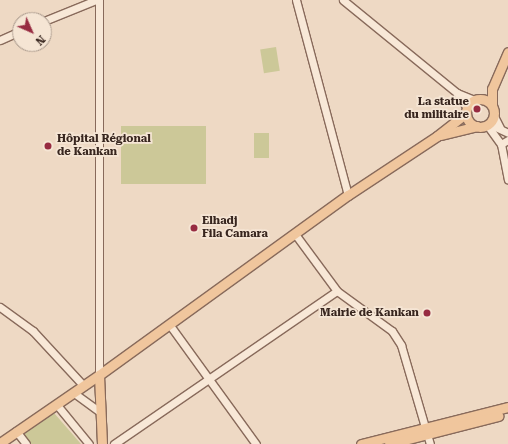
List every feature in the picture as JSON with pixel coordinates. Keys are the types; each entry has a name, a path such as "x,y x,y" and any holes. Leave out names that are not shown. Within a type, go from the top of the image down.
{"main road":[{"path":"437,136 490,122 492,89 508,52"},
{"path":"0,443 84,386 348,195 437,136 477,99 492,89"},
{"path":"477,99 492,105"},
{"path":"466,110 469,122 477,126"},
{"path":"99,375 102,444"},
{"path":"389,444 428,430 508,407"},
{"path":"360,444 508,413"}],"street":[{"path":"52,18 96,0"},
{"path":"99,0 99,375"},
{"path":"296,0 348,195"},
{"path":"343,0 457,93 477,99"},
{"path":"0,40 12,35"},
{"path":"457,93 466,110"},
{"path":"490,122 508,132"},
{"path":"490,122 501,144 508,179"},
{"path":"501,144 508,140"},
{"path":"295,234 337,291 392,331 401,345 428,430 430,444"},
{"path":"114,444 210,380 337,291"},
{"path":"0,307 33,331 84,386"},
{"path":"169,324 256,444"},
{"path":"74,393 100,412"},
{"path":"57,405 89,444"},
{"path":"16,431 26,444"}],"shaded area":[{"path":"276,47 280,71 264,73 260,50"},
{"path":"121,126 206,126 206,184 121,184"},
{"path":"254,133 269,133 269,158 254,158"},
{"path":"54,413 81,444 30,444 23,435"}],"place":[{"name":"La statue du militaire","path":"477,109"},
{"name":"Hôpital Régional de Kankan","path":"48,146"},
{"name":"Elhadj Fila Camara","path":"194,228"},
{"name":"Mairie de Kankan","path":"427,313"}]}
